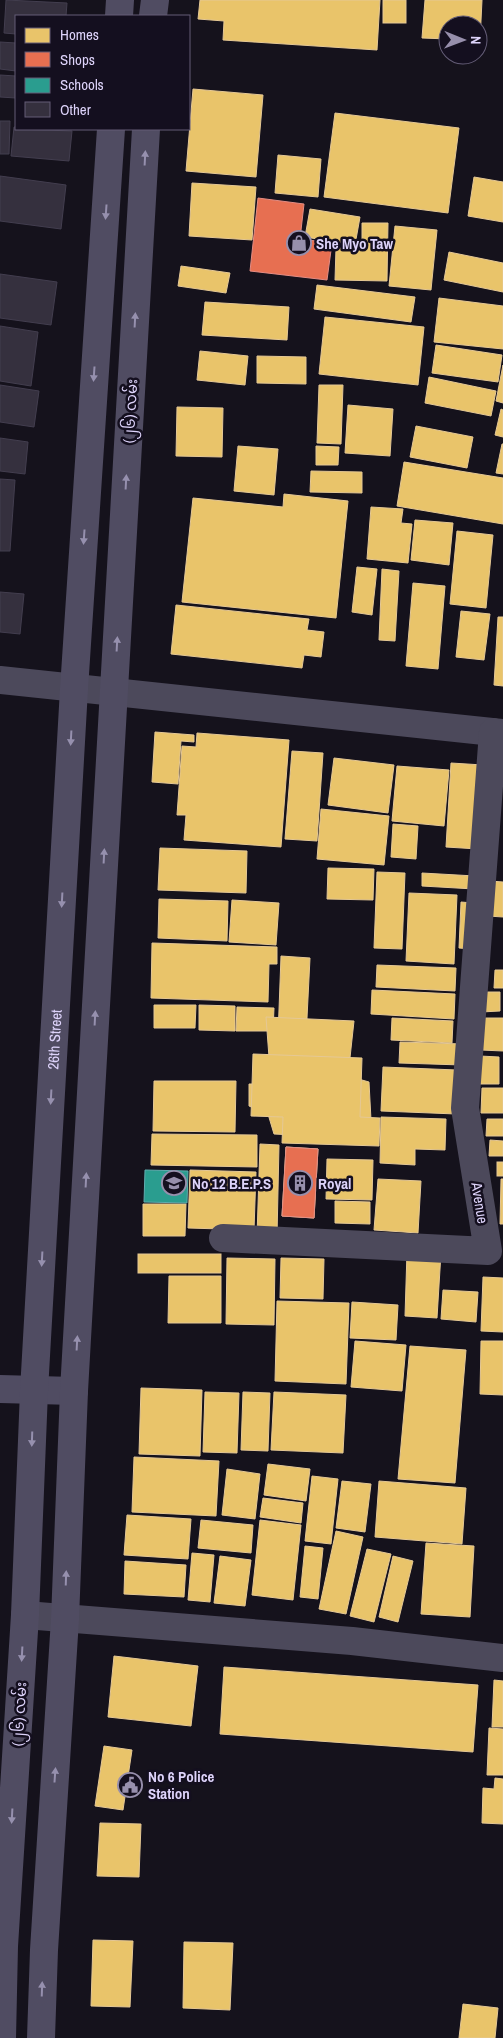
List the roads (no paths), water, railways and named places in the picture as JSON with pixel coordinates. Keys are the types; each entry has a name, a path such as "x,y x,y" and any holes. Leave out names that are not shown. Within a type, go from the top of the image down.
{"main road":[{"path":"119,15 120,0"},
{"path":"153,15 155,0"},
{"path":"74,689 111,130"},
{"name":"(၂၆) လမ်း","path":"114,693 146,130"},
{"name":"26th Street","path":"34,1391 74,689"},
{"path":"40,2038 65,1619 74,1391 114,693"},
{"path":"0,1389 74,1391"},
{"name":"(၂၆) လမ်း","path":"2,2038 4,1946 25,1615 34,1391"},
{"path":"4,1946 44,1950"}],"street":[{"path":"0,680 498,733"},
{"name":"Avenue","path":"223,1238 488,1251 465,1108 482,892 498,733"},
{"path":"25,1615 352,1641 503,1658"}],"place":[{"name":"She Myo Taw","path":"299,243"},
{"name":"No 12 B.E.P.S","path":"174,1183"},
{"name":"Royal","path":"300,1183"},
{"name":"No 6 Police Station","path":"130,1785"}]}
